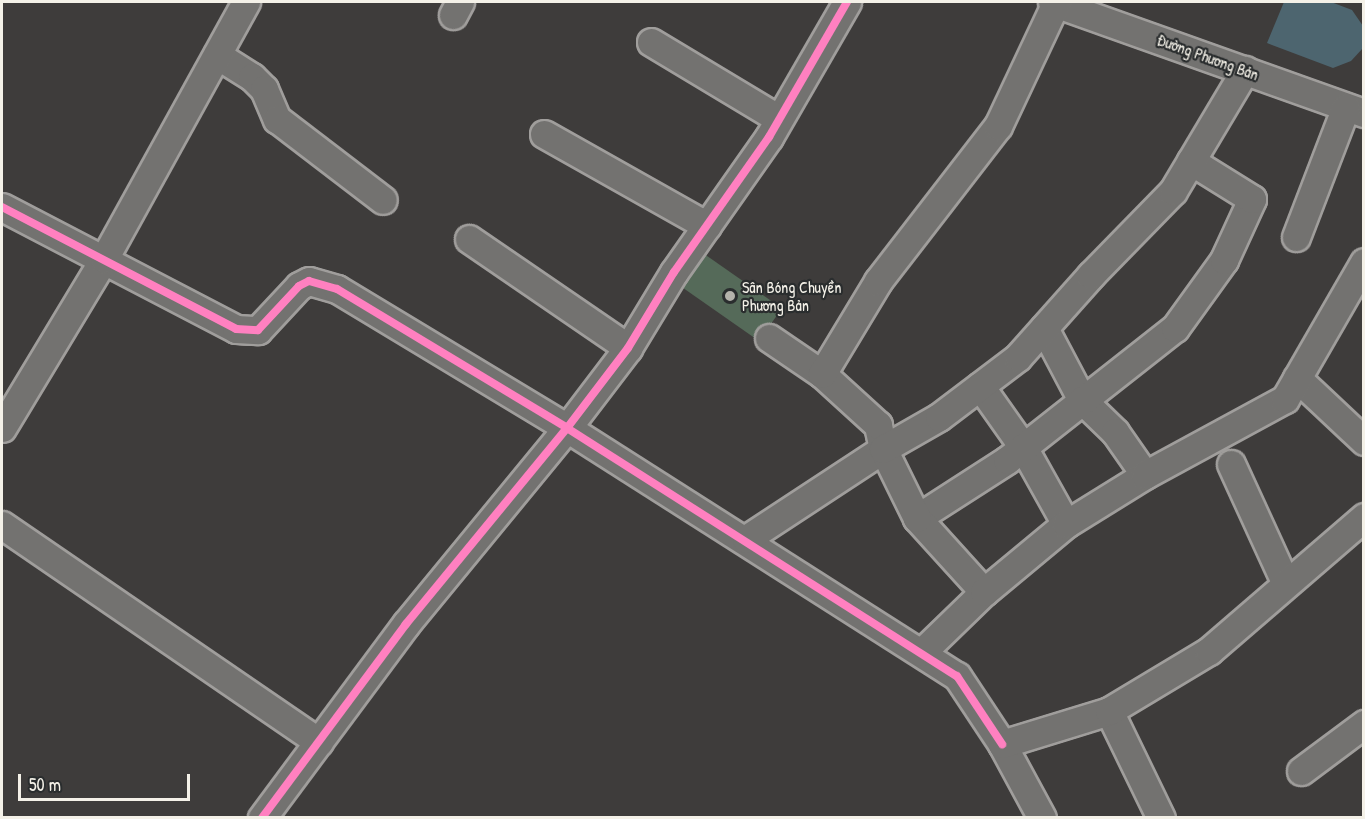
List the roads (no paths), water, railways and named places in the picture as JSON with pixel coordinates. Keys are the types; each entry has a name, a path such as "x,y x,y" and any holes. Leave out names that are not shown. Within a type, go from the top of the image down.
{"street":[{"path":"2,428 104,259 246,2"},
{"path":"262,818 406,624 567,428 628,348 779,119 847,2"},
{"path":"822,374 878,281 998,126 1054,2"},
{"name":"Đường Phương Bản","path":"1054,2 1355,110"},
{"path":"651,42 779,119"},
{"path":"217,55 252,77 264,89 277,119 384,200"},
{"path":"746,539 883,449 939,417 1018,357 1173,191 1245,70"},
{"path":"1296,237 1355,110"},
{"path":"544,134 707,226"},
{"path":"917,518 1023,447 1174,328 1224,260 1252,199 1191,161"},
{"path":"2,207 227,326 246,331 258,330 299,286 319,282 337,289 746,539 957,676 1002,744 1042,818"},
{"path":"469,239 628,348"},
{"path":"922,652 984,592 1066,524 1145,475 1285,399 1364,262"},
{"path":"1044,328 1082,400 1116,432 1145,475"},
{"path":"769,338 822,374 878,425 883,449 917,518 984,592"},
{"path":"1297,378 1364,441"},
{"path":"980,386 1023,447 1066,524"},
{"path":"1232,464 1285,582"},
{"path":"1002,744 1109,711 1209,651 1285,582 1364,517"},
{"path":"2,525 319,742"},
{"path":"1109,711 1161,818"},
{"path":"1300,771 1364,724"}],"water":[{"path":"1284,2 1331,2 1352,10 1363,26 1363,48 1351,61 1333,68 1267,43"}],"place":[{"name":"Sân Bóng Chuyền Phương Bản","path":"730,296"}]}
